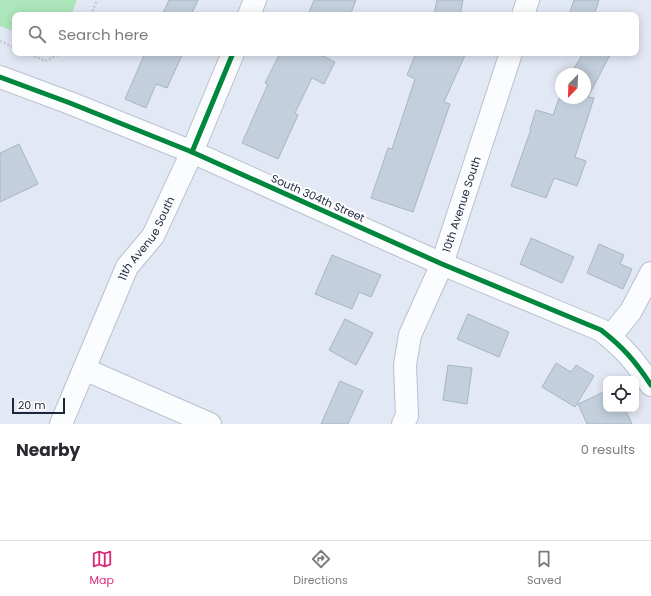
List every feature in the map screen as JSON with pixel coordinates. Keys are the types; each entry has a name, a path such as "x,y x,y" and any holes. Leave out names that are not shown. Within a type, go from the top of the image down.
{"street":[{"path":"250,12 255,0"},
{"path":"524,12 528,0"},
{"name":"11th Avenue South","path":"61,424 127,267 153,236 192,152 232,56"},
{"name":"10th Avenue South","path":"403,424 407,416 405,365 410,335 442,264 510,56"},
{"name":"South 304th Street","path":"0,77 70,103 192,152 442,264 601,330 632,357 651,385"},
{"path":"610,337 631,311 651,273"},
{"path":"84,370 210,424"}],"path":[{"path":"92,12 97,0"},
{"path":"0,41 12,47"},
{"path":"34,56 45,61 56,56"}],"green space":[{"path":"0,0 77,0 72,12 12,12 12,31 0,26"}],"building":[{"path":"169,0 198,0 192,12 163,12"},
{"path":"314,0 356,0 351,12 309,12"},
{"path":"437,0 463,0 461,12 435,12"},
{"path":"574,0 599,0 595,12 570,12"},
{"path":"144,56 182,56 167,88 156,84 146,108 125,99"},
{"path":"278,56 323,56 335,62 324,84 312,78 295,113 298,115 278,159 242,143 268,84 265,83"},
{"path":"415,56 465,56 444,102 450,104 413,212 371,198 388,148 392,149 415,79 407,75"},
{"path":"581,56 609,56 591,91 591,68 574,68"},
{"path":"591,98 594,98 575,157 586,161 577,186 554,178 546,198 511,186 536,110 553,115 557,104 591,104"},
{"path":"19,144 38,184 0,202 0,153"},
{"path":"531,238 574,257 562,283 520,264"},
{"path":"599,244 624,255 620,264 632,269 623,289 587,273"},
{"path":"332,255 381,275 371,297 359,292 352,309 315,294"},
{"path":"468,314 509,332 499,357 457,339"},
{"path":"345,319 373,333 356,365 329,350"},
{"path":"556,363 571,372 576,365 594,376 575,407 542,387"},
{"path":"448,365 472,368 467,404 443,400"},
{"path":"340,381 363,391 348,424 321,424"},
{"path":"603,392 603,412 626,412 632,424 587,424 578,404"}],"cycle path":[{"path":"192,152 232,56"},
{"path":"0,77 70,103 192,152 442,264 601,330 629,355 651,385"}]}
